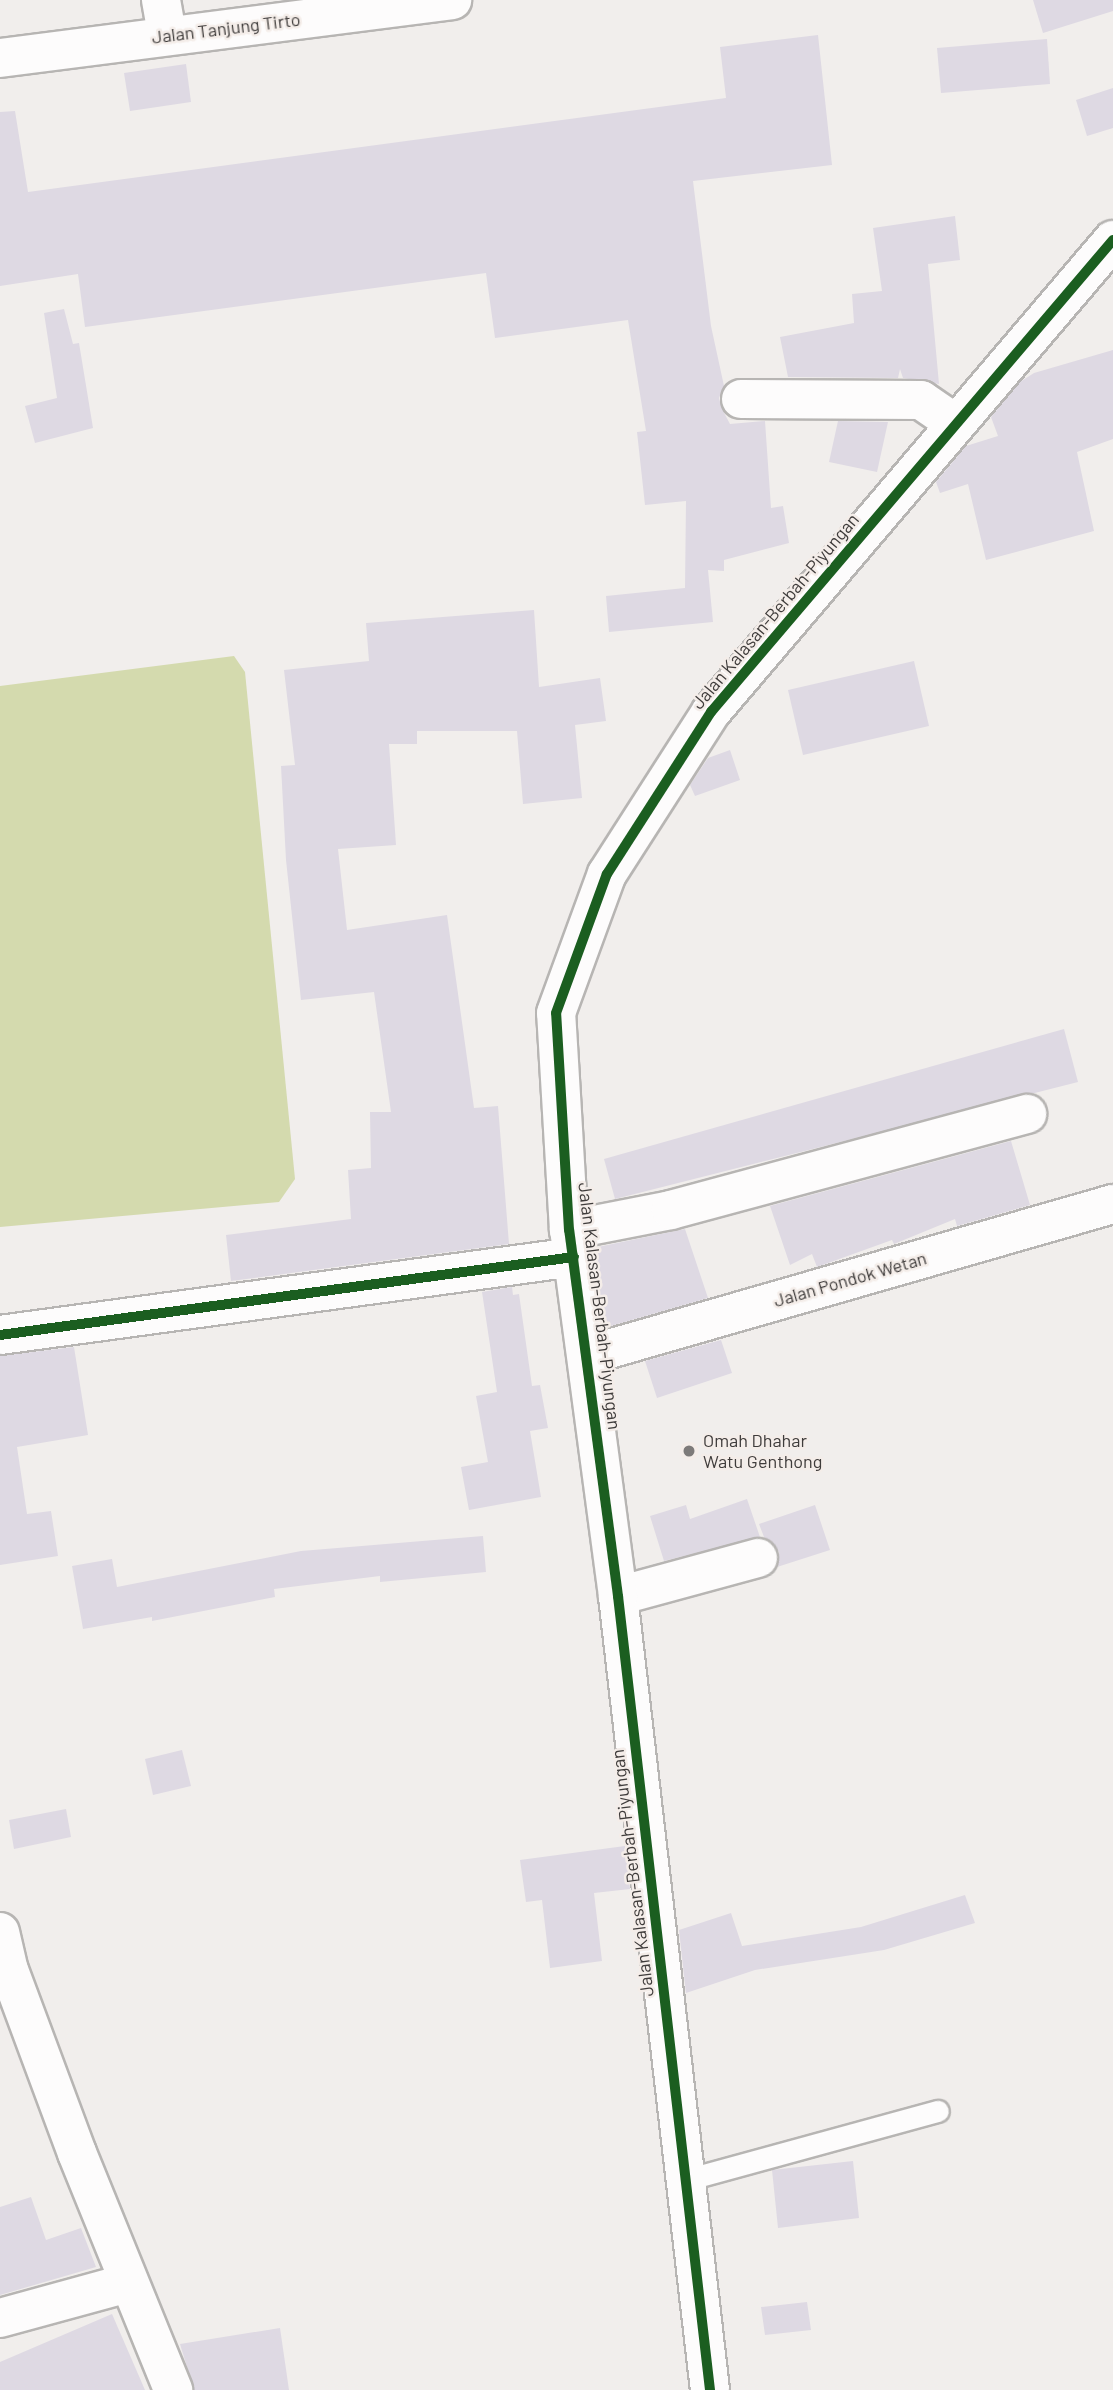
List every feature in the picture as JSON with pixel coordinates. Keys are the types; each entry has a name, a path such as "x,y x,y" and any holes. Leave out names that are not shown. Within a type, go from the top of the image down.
{"street":[{"name":"Jalan Tanjung Tirto","path":"0,58 164,18 452,0"},
{"name":"Jalan Kalasan-Berbah-Piyungan","path":"710,2390 618,1596 572,1243 556,1013 607,874 710,712 1113,240"},
{"path":"741,399 921,400 956,424"},
{"path":"0,1335 572,1243 671,1210 1027,1114"},
{"name":"Jalan Pondok Wetan","path":"588,1355 1113,1204"},
{"path":"618,1596 758,1558"},
{"path":"0,1932 9,1970 128,2283 173,2390"},
{"path":"0,2318 128,2283"}],"lane":[{"path":"685,2180 938,2111"}],"green space":[{"path":"234,656 245,672 295,1179 279,1202 0,1227 0,686"}],"building":[{"path":"1033,0 1113,0 1113,11 1043,33"},
{"path":"818,35 832,165 693,181 711,326 724,386 719,398 730,424 765,421 771,508 783,506 789,543 724,560 724,571 708,570 713,622 609,632 606,596 685,588 686,501 645,505 637,432 646,431 628,320 495,338 486,273 85,327 78,274 0,286 0,112 15,111 28,192 726,98 720,47"},
{"path":"1047,39 1050,84 941,93 937,48"},
{"path":"186,64 191,102 130,111 124,73"},
{"path":"1113,88 1113,128 1087,136 1076,100"},
{"path":"955,216 960,260 928,264 939,384 903,378 900,369 898,378 788,377 780,337 854,323 852,294 882,291 873,228"},
{"path":"64,309 73,344 79,343 93,428 35,443 25,406 57,398 44,313"},
{"path":"1113,350 1113,439 1077,452 1094,531 986,560 968,484 940,493 936,482 966,446 998,436 991,417 1020,382 1034,373"},
{"path":"838,421 888,422 877,472 829,462"},
{"path":"534,610 539,687 600,678 606,721 575,725 582,798 523,804 517,731 417,731 417,744 389,744 396,845 338,849 347,930 447,915 474,1108 498,1106 509,1244 231,1281 226,1235 351,1219 348,1170 371,1168 370,1112 391,1112 374,992 301,1000 286,860 281,766 295,765 284,670 369,661 366,623"},
{"path":"914,661 929,726 803,755 788,690"},
{"path":"730,750 740,780 695,796 690,785 708,758"},
{"path":"1064,1029 1078,1082 615,1199 604,1159"},
{"path":"1011,1141 1030,1205 957,1226 955,1219 894,1244 892,1240 817,1267 812,1254 790,1265 770,1206"},
{"path":"685,1229 708,1298 604,1328 593,1248"},
{"path":"512,1287 513,1295 519,1294 532,1386 540,1385 548,1428 530,1431 541,1497 469,1510 461,1467 488,1462 476,1396 497,1392 482,1292"},
{"path":"721,1340 732,1373 657,1398 645,1361"},
{"path":"74,1347 88,1435 17,1447 27,1514 51,1511 58,1556 0,1565 0,1356"},
{"path":"747,1499 760,1537 664,1561 650,1516 686,1505 690,1519"},
{"path":"815,1505 830,1550 777,1567 779,1552 764,1537 759,1524"},
{"path":"483,1536 486,1572 380,1582 380,1576 274,1589 275,1597 152,1621 152,1617 83,1629 72,1566 112,1559 117,1587 301,1551"},
{"path":"182,1750 191,1786 153,1795 145,1759"},
{"path":"66,1809 71,1837 14,1849 9,1820"},
{"path":"625,1846 630,1889 594,1893 602,1961 550,1968 542,1900 526,1902 520,1860"},
{"path":"965,1895 975,1923 884,1950 755,1970 686,1993 679,1930 731,1913 742,1946 861,1927"},
{"path":"853,2161 859,2218 778,2228 772,2170"},
{"path":"31,2197 46,2240 81,2228 96,2267 0,2295 0,2207"},
{"path":"807,2302 811,2330 765,2335 761,2307"},
{"path":"112,2314 145,2390 0,2390 0,2362"},
{"path":"280,2328 289,2390 194,2390 180,2344"}],"cycle path":[{"path":"710,2390 618,1596 569,1230 556,1013 607,874 711,712 1113,240"},
{"path":"0,1335 574,1257"}],"place":[{"name":"Omah Dhahar Watu Genthong","path":"689,1451"}]}
